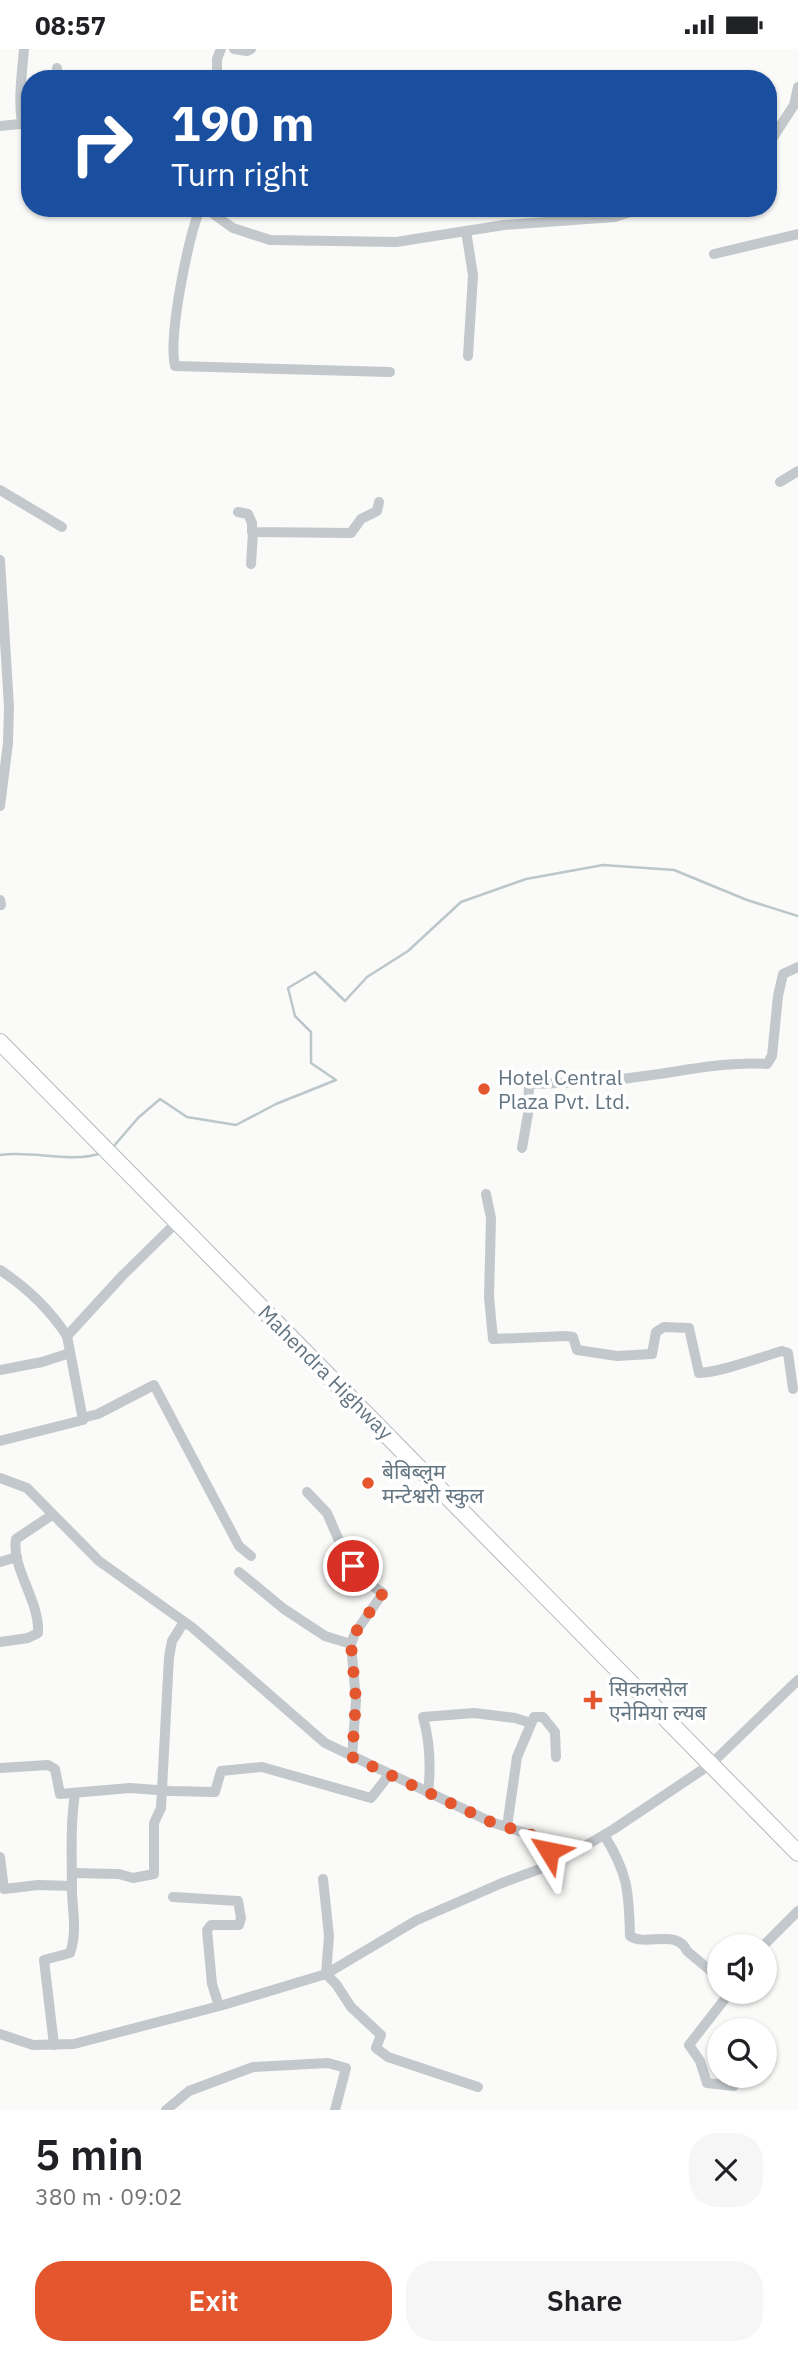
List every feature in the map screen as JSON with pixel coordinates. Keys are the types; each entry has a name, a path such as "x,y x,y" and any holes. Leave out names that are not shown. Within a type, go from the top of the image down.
{"highway":[{"name":"Mahendra Highway","path":"0,1042 798,1853"}],"street":[{"path":"22,70 24,49"},
{"path":"217,70 221,49"},
{"path":"234,49 251,49"},
{"path":"21,81 21,109"},
{"path":"777,131 794,105 798,87"},
{"path":"0,126 21,124"},
{"path":"202,217 194,225 181,288 173,355 175,366 390,372"},
{"path":"218,217 233,228 270,240 396,242 504,225 615,217"},
{"path":"466,231 473,275 467,356"},
{"path":"714,254 798,234"},
{"path":"780,482 798,471"},
{"path":"0,491 62,527"},
{"path":"253,532 352,533 361,519 377,511 379,502"},
{"path":"238,512 248,514 252,523 251,564"},
{"path":"0,560 9,720 0,806"},
{"path":"0,729 9,720"},
{"path":"522,1148 528,1114 529,1084 637,1077 736,1062 766,1064 772,1056 783,974 798,967"},
{"path":"486,1194 491,1218 489,1297 493,1339 566,1336 573,1337 577,1350 629,1356 652,1354 656,1332 664,1327 689,1328 699,1373 713,1372 782,1352 789,1353 793,1389"},
{"path":"67,1336 122,1275 177,1221"},
{"path":"0,1270 41,1304 67,1336 83,1420 0,1441"},
{"path":"0,1370 43,1362 70,1353"},
{"path":"82,1417 98,1415 154,1385 239,1546 251,1556"},
{"path":"0,1478 27,1488 99,1561 184,1622 325,1743 428,1793 507,1827 541,1838 556,1863"},
{"path":"307,1492 327,1513 344,1552 362,1579 383,1593 355,1633 351,1644 356,1700 352,1757"},
{"path":"0,1642 28,1638 38,1633 39,1624 33,1600 17,1557 16,1539 52,1515"},
{"path":"0,1562 17,1557"},
{"path":"239,1572 284,1609 325,1636 351,1644"},
{"path":"72,1873 119,1874 133,1878 154,1874 154,1823 160,1808 162,1790 169,1657 172,1641 184,1622"},
{"path":"0,2034 33,2045 74,2044 219,2006 326,1974 417,1920 556,1863 604,1835 711,1763 798,1680"},
{"path":"428,1793 428,1734 423,1717 474,1713 515,1718 531,1723"},
{"path":"507,1827 517,1757 534,1717 543,1717 555,1732 556,1757"},
{"path":"0,1768 48,1765 55,1769 60,1794 130,1788 215,1791 220,1771 262,1767 371,1798 389,1775"},
{"path":"54,2045 44,1960 70,1953 75,1923 72,1817 75,1793"},
{"path":"604,1835 622,1865 629,1896 630,1936 638,1941 674,1939 707,1968"},
{"path":"0,1857 4,1889 38,1885 72,1886"},
{"path":"323,1879 329,1936 326,1974 351,2007 381,2035 376,2048 388,2057 478,2087"},
{"path":"173,1897 238,1901 241,1918 239,1925 211,1925 207,1930 212,1984 219,2006"},
{"path":"775,1934 798,1911"},
{"path":"709,2018 720,2004"},
{"path":"707,2021 688,2045 700,2061 707,2083"},
{"path":"166,2110 188,2091 253,2067 328,2063 346,2068 335,2110"}],"waterway":[{"path":"113,1147 138,1118 160,1099 187,1117 236,1125 276,1104 336,1080 311,1063 311,1032 295,1016 288,988 315,972 345,1001 367,977 408,951 461,902 526,879 603,865 674,870 747,900 798,916"},
{"path":"0,1155 77,1157 102,1153"}],"place":[{"name":"Hotel Central Plaza Pvt. Ltd.","path":"484,1089"},
{"name":"बेबिब्लुम मन्टेश्वरी स्कुल","path":"368,1483"},
{"name":"सिकलसेल एनेमिया ल्यब","path":"593,1700"}],"route":[{"path":"353,1566 362,1579 383,1593 355,1633 351,1644 356,1700 352,1757 491,1822 541,1838 549,1851"}]}
